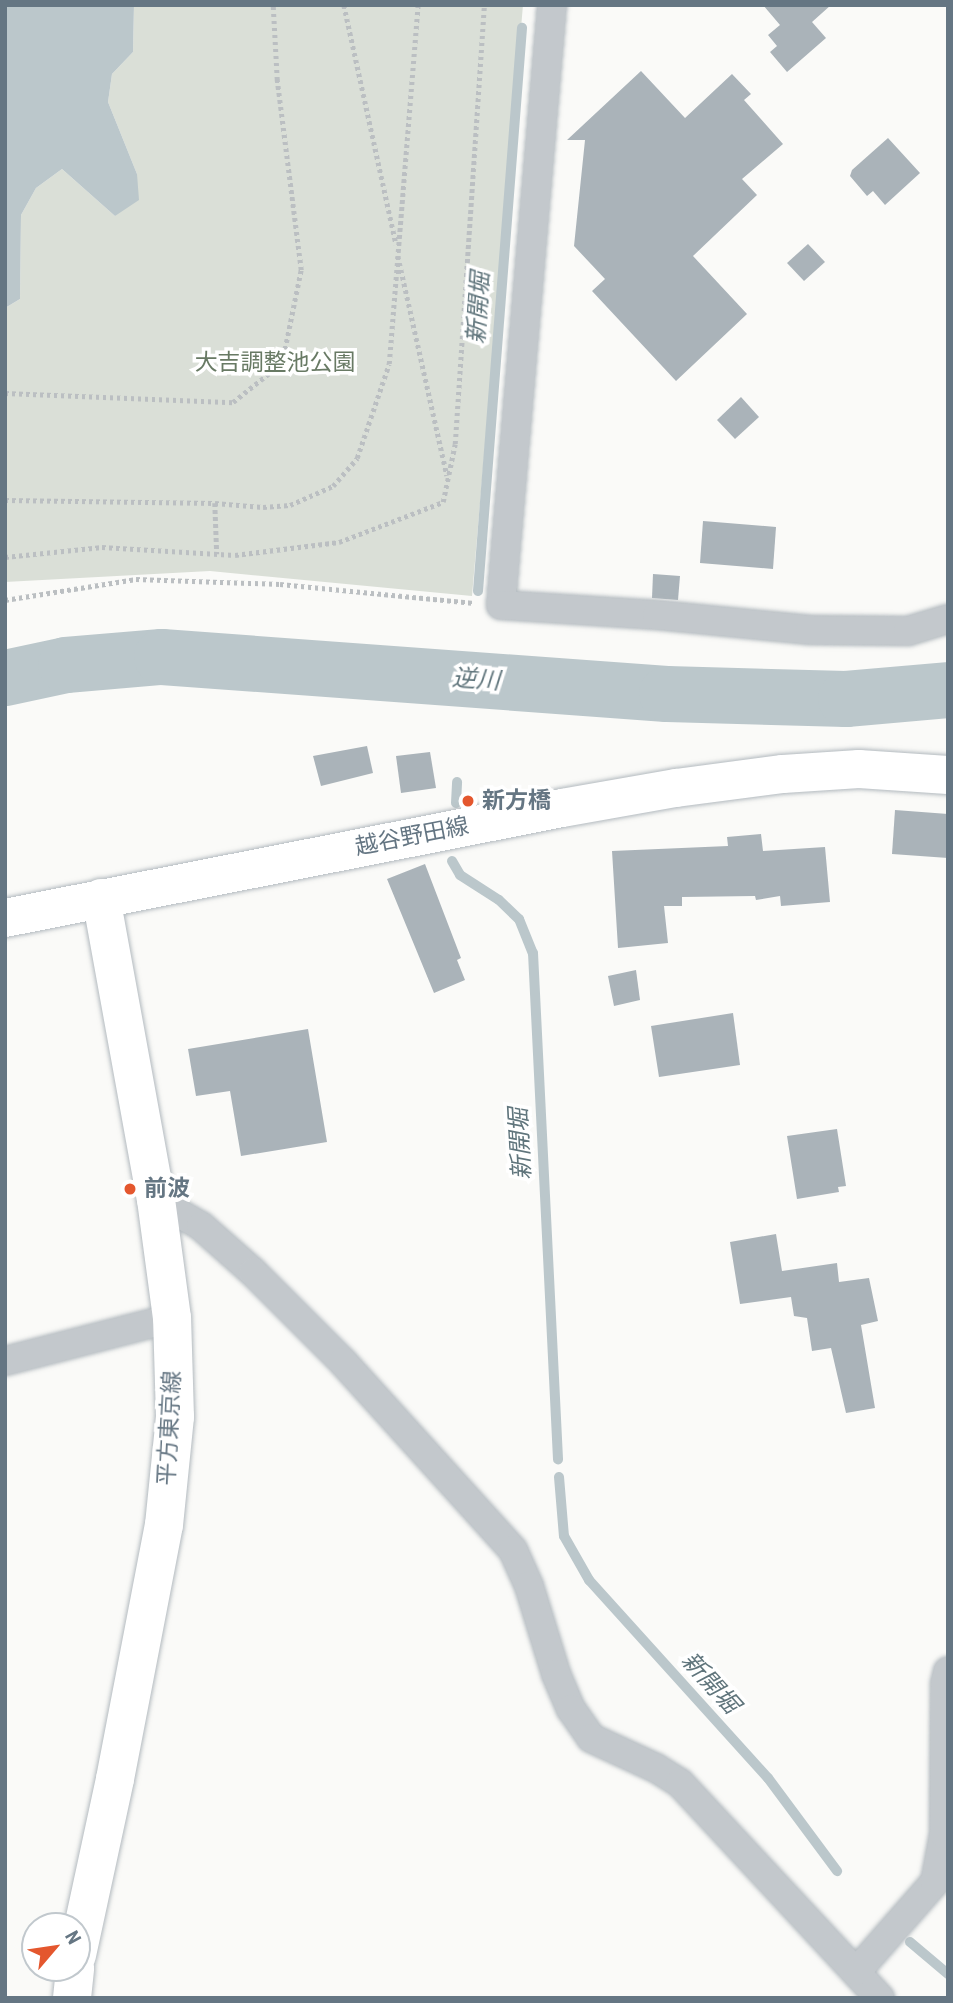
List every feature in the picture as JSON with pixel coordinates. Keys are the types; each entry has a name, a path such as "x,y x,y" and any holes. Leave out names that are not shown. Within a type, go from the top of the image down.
{"main road":[{"name":"越谷野田線","path":"5,918 676,788 783,774 859,769 948,775"},
{"name":"平方東京線","path":"87,1912 116,1779 164,1525 175,1417 172,1318 156,1200 101,898"}],"street":[{"path":"552,5 501,605 657,615 810,630 908,631 948,619"},
{"path":"156,1200 201,1226 253,1272 343,1362 513,1550 528,1586 556,1675 571,1709 591,1738 656,1768 680,1783 858,1971 880,1998"},
{"path":"5,1361 172,1318"},
{"path":"858,1971 935,1882 944,1833 945,1684 948,1671"}],"path":[{"path":"5,393 233,402 282,363 301,270 277,80 273,5"},
{"path":"344,5 448,480"},
{"path":"5,500 215,503 263,507 290,505 333,486 357,458 389,364 418,5"},
{"path":"5,557 102,547 235,555 339,542 443,502 455,444 484,5"},
{"path":"215,503 217,554"},
{"path":"5,600 45,591 136,579 280,584 501,605"}],"green space":[{"name":"大吉調整池公園","path":"134,5 523,5 472,596 210,571 5,582 5,308 20,299 21,215 36,188 62,169 115,216 137,174 108,102 112,74 133,52"}],"shaded area":[{"path":"5,5 134,5 133,52 112,74 108,102 137,174 139,200 115,216 62,169 36,188 21,215 20,299 5,308"}],"building":[{"path":"763,5 831,5 812,22 826,38 787,72 770,52 777,46 768,35 780,25"},
{"path":"641,71 685,118 732,74 751,94 744,100 783,144 742,179 757,195 693,256 747,314 676,381 592,291 605,279 574,246 585,140 567,140"},
{"path":"888,138 920,173 885,205 873,191 867,196 850,176 852,170"},
{"path":"808,244 825,262 804,281 787,263"},
{"path":"741,397 759,417 735,439 717,420"},
{"path":"703,521 776,527 773,569 700,563"},
{"path":"653,574 680,576 678,600 652,598"},
{"path":"367,746 373,773 321,786 313,756"},
{"path":"430,752 436,788 401,793 396,756"},
{"path":"895,810 948,814 948,858 892,854"},
{"path":"761,834 763,851 825,847 830,902 781,906 780,896 756,900 755,896 682,897 682,906 664,906 668,943 618,948 612,851 728,846 727,837"},
{"path":"425,864 461,958 457,960 465,980 434,993 387,879"},
{"path":"636,970 640,1000 614,1006 608,976"},
{"path":"733,1013 740,1065 659,1077 651,1026"},
{"path":"308,1029 327,1142 241,1156 230,1091 196,1096 188,1049"},
{"path":"837,1129 846,1186 838,1187 839,1192 797,1199 787,1136"},
{"path":"776,1234 782,1271 837,1263 839,1282 869,1278 878,1321 861,1325 875,1408 846,1413 831,1348 812,1351 807,1318 794,1316 791,1297 740,1304 730,1242"}],"waterway":[{"name":"新開堀","path":"478,591 522,28"},
{"name":"逆川","path":"5,678 66,665 162,657 667,694 846,699 948,690"},
{"name":"新開堀","path":"456,803 457,782"},
{"name":"新開堀","path":"452,861 460,875 499,900 519,919 533,953 558,1459"},
{"name":"新開堀","path":"559,1477 564,1536 589,1580 768,1778 837,1871"},
{"path":"910,1942 948,1974"}],"place":[{"name":"新方橋","path":"468,801"},
{"name":"前波","path":"130,1189"}]}
